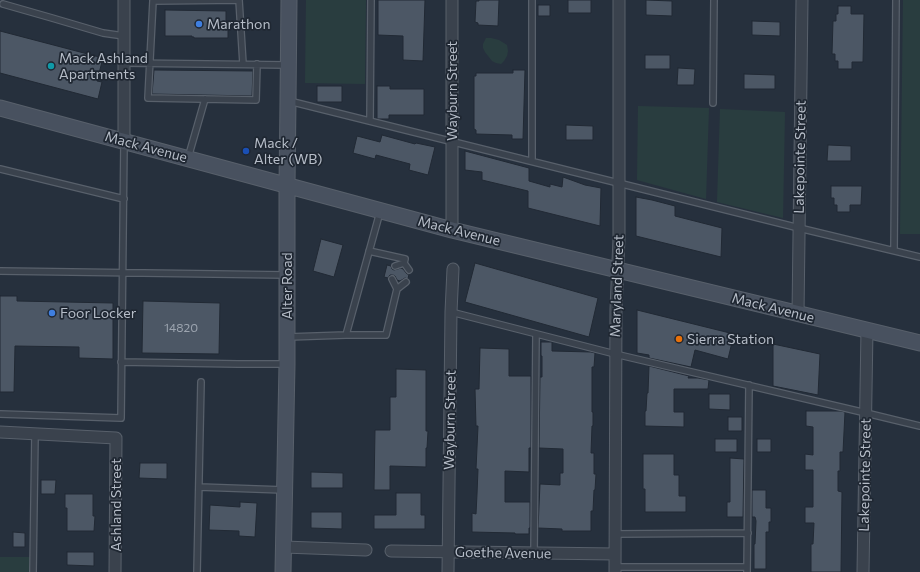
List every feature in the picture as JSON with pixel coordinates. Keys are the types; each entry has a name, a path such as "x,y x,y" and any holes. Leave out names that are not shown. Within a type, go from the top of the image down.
{"main road":[{"name":"Alter Road","path":"283,572 287,337 289,0"},
{"name":"Mack Avenue","path":"0,108 452,230 920,343"}],"street":[{"path":"124,0 124,141"},
{"name":"Wayburn Street","path":"452,0 452,230"},
{"name":"Maryland Street","path":"615,570 616,309 619,238 619,0"},
{"name":"Lakepointe Street","path":"798,314 802,0"},
{"name":"Wayburn Street","path":"448,572 450,312 452,269"},
{"name":"Lakepointe Street","path":"863,572 867,330"},
{"path":"0,432 35,434"},
{"name":"Ashland Street","path":"35,434 116,438 115,572"},
{"path":"284,547 366,550"},
{"name":"Goethe Avenue","path":"391,551 615,554"}],"lane":[{"path":"243,64 239,0 154,1 148,98 256,100 257,64"},
{"path":"370,121 371,0"},
{"path":"532,0 532,161"},
{"path":"713,103 714,0"},
{"path":"894,250 896,0"},
{"path":"3,3 104,33 124,31"},
{"path":"124,63 289,65"},
{"path":"188,158 205,99"},
{"path":"288,100 799,228 920,256"},
{"path":"0,414 120,418 124,141"},
{"path":"0,169 124,199"},
{"path":"346,335 381,210"},
{"path":"370,251 405,259 403,265"},
{"path":"395,266 403,265 409,270"},
{"path":"0,271 287,275"},
{"path":"392,279 397,289"},
{"path":"287,337 386,335 399,281"},
{"path":"397,289 406,282"},
{"path":"450,312 616,354 920,426"},
{"path":"534,553 536,334"},
{"path":"122,362 286,364"},
{"path":"197,572 201,382"},
{"path":"615,570 747,569 749,385"},
{"path":"33,572 35,434"},
{"path":"199,487 285,490"},
{"path":"615,534 748,533"}],"green space":[{"path":"306,0 366,0 365,84 305,83"},
{"path":"903,0 920,0 920,234 900,234"},
{"path":"486,38 499,40 507,45 507,56 501,64 492,61 485,52 483,44"},
{"path":"638,106 709,108 706,199 637,180"},
{"path":"720,109 785,112 783,218 717,202"},
{"path":"0,557 30,557 30,572 0,572"}],"building":[{"path":"378,0 425,0 423,61 403,60 403,36 378,35"},
{"path":"499,0 498,26 478,25 478,23 475,22 476,1"},
{"path":"568,0 591,0 591,13 568,13"},
{"path":"646,0 672,1 672,16 646,15"},
{"path":"538,5 550,5 550,16 538,16"},
{"path":"838,6 851,6 851,14 864,14 863,62 852,62 852,69 838,69 838,61 835,61 835,54 832,54 833,21 836,21"},
{"path":"165,10 226,11 226,21 228,21 228,38 165,36"},
{"path":"752,21 780,22 780,36 752,35"},
{"name":"Mack Ashland Apartments","path":"0,31 103,58 97,81 102,82 98,99 0,73"},
{"path":"645,55 670,55 670,69 645,69"},
{"path":"678,68 695,69 694,85 677,85"},
{"path":"154,70 253,71 252,96 152,94"},
{"path":"513,70 525,70 523,139 512,139 512,135 476,134 476,130 474,129 474,76 476,76 476,73 513,73"},
{"path":"744,74 775,75 775,89 744,89"},
{"path":"317,86 342,86 342,102 317,102"},
{"path":"377,86 390,86 390,89 424,89 424,115 389,115 389,119 377,119"},
{"path":"566,125 593,126 593,140 566,140"},
{"path":"382,135 415,144 435,147 428,175 409,170 410,164 376,155 375,159 353,153 357,136 380,142"},
{"path":"828,145 851,146 851,161 827,161"},
{"path":"465,151 529,168 529,181 550,187 550,184 562,187 563,177 585,185 601,188 600,226 528,208 528,191 482,180 482,172 465,170"},
{"path":"831,186 862,186 861,205 850,205 850,212 837,212 837,205 834,205 834,198 831,198"},
{"path":"636,197 675,206 675,216 722,228 721,257 636,236"},
{"path":"321,239 343,245 334,277 313,271"},
{"path":"475,263 598,298 589,337 465,302"},
{"path":"387,265 391,266 394,270 401,268 403,269 407,274 409,274 408,279 405,278 400,281 393,275 390,275 388,278 384,277"},
{"path":"0,296 17,296 17,301 113,303 113,359 79,358 79,347 15,346 14,392 0,392"},
{"path":"143,301 220,303 219,354 142,353"},
{"path":"637,310 734,334 728,359 695,350 691,367 649,358 649,355 637,353"},
{"path":"541,342 552,342 552,351 595,353 594,367 592,367 593,426 591,453 594,453 594,474 596,474 593,511 591,511 591,531 562,531 562,529 538,528 540,484 560,485 560,473 563,473 563,449 539,448 540,377 542,377"},
{"path":"773,344 820,354 818,395 773,386"},
{"path":"480,348 509,349 509,376 531,376 531,448 529,448 529,472 505,471 505,502 530,502 529,534 472,532 472,513 476,514 477,494 478,469 476,469 478,426 476,426 475,389 479,389"},
{"path":"649,366 689,376 688,378 709,380 708,389 674,389 674,412 684,412 684,427 645,426"},
{"path":"396,369 426,370 426,431 428,431 426,467 390,466 390,490 374,490 375,430 390,430 390,397 396,397"},
{"path":"709,394 730,394 730,410 709,409"},
{"path":"806,411 845,412 843,452 840,452 840,471 838,471 838,491 842,492 841,572 811,572 811,544 813,544 814,523 805,523 805,507 813,507 813,470 805,470 805,454 813,455 813,427 806,426"},
{"path":"728,417 742,417 742,431 728,431"},
{"path":"715,439 737,439 737,452 715,452"},
{"path":"757,439 771,439 771,452 757,452"},
{"path":"643,454 674,454 674,475 679,475 679,496 686,496 686,512 645,512 645,489 643,489"},
{"path":"730,458 744,459 743,517 727,517 727,502 730,502"},
{"path":"140,463 167,463 167,479 139,478"},
{"path":"311,472 343,473 343,488 311,488"},
{"path":"41,480 56,480 55,494 41,494"},
{"path":"752,490 766,490 766,508 771,508 769,532 766,532 766,569 754,569 756,521 755,517 752,517"},
{"path":"396,493 421,493 421,515 425,515 425,529 374,529 374,515 396,515"},
{"path":"65,494 93,494 93,516 95,516 94,531 67,531 67,508 65,508"},
{"path":"240,502 257,503 255,537 239,536 239,531 209,530 210,505 240,507"},
{"path":"311,512 342,512 342,529 311,528"},
{"path":"13,532 25,533 25,547 13,547"},
{"path":"67,552 94,552 94,566 67,565"}],"place":[{"name":"Marathon","path":"199,24"},
{"name":"Mack Ashland Apartments","path":"51,66"},
{"name":"Mack / Alter (WB)","path":"246,151"},
{"name":"Foor Locker","path":"52,313"},
{"name":"Sierra Station","path":"679,339"}]}
